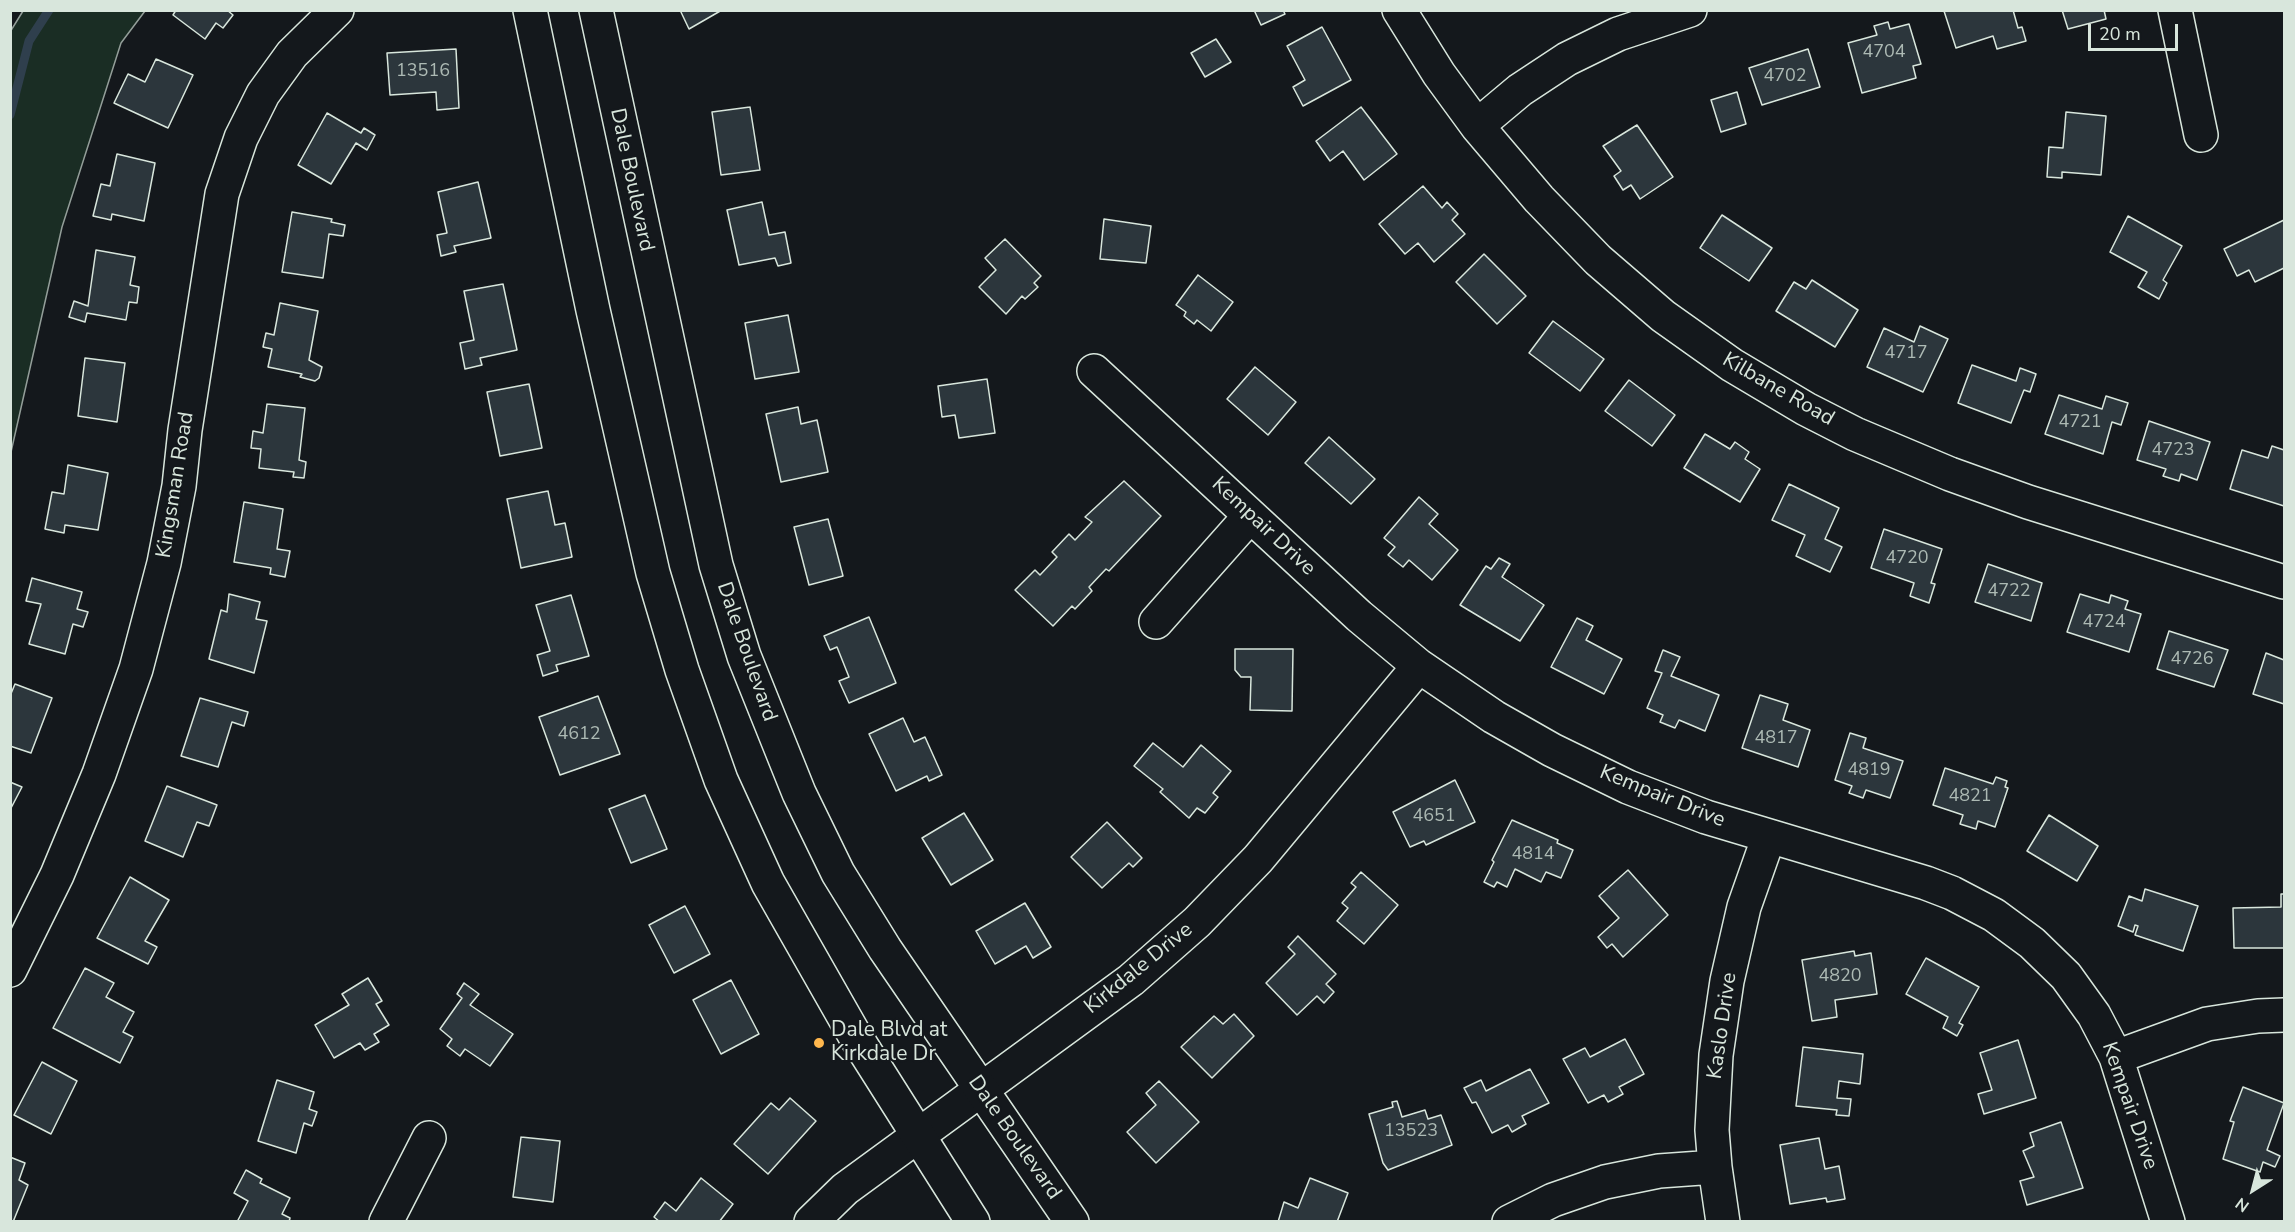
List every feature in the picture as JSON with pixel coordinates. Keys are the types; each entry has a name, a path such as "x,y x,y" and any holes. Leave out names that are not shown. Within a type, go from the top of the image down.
{"street":[{"name":"Kingsman Road","path":"10,969 57,875 95,784 136,669 165,563 222,194 241,138 263,94 292,54 337,10"},
{"path":"530,10 650,561 682,670 721,780 768,883 854,1034 973,1221"},
{"name":"Dale Boulevard","path":"596,10 716,565 744,656 799,793 838,873 885,949 1072,1221"},
{"name":"Kilbane Road","path":"1399,10 1439,74 1477,126 1539,199 1606,267 1663,316 1732,366 1806,409 1855,434 1962,478 2028,502 2284,582"},
{"path":"1477,126 1520,90 1568,59 1618,34 1690,10"},
{"path":"2175,10 2201,135"},
{"name":"Kempair Drive","path":"1094,371 1359,616 1419,666 1494,717 1552,750 1628,787 1706,817 1926,883 1952,893 1994,915 2032,943 2066,976 2094,1015 2116,1057 2168,1221"},
{"path":"1156,621 1250,516"},
{"name":"Kirkdale Drive","path":"811,1221 845,1189 1131,980 1197,922 1258,859 1419,666"},
{"name":"Kaslo Drive","path":"1723,1221 1714,1167 1712,1130 1716,1055 1727,981 1744,908 1769,836"},
{"path":"2116,1057 2208,1024 2258,1016 2284,1015"},
{"path":"386,1221 429,1138"},
{"path":"1509,1221 1553,1200 1605,1182 1659,1171 1714,1167"}],"green space":[{"path":"23,11 145,11 121,43 62,227 11,452 10,32"}],"building":[{"path":"176,10 227,10 233,15 223,28 216,23 205,39 173,15"},
{"path":"680,10 722,10 689,29"},
{"path":"1254,10 1283,10 1285,14 1261,25"},
{"path":"2013,10 2018,28 2022,27 2026,41 1997,49 1993,36 1956,48 1944,11"},
{"path":"2062,10 2104,10 2106,19 2068,29"},
{"path":"1888,22 1890,29 1909,24 1921,64 1913,66 1916,78 1862,93 1848,43 1877,35 1874,26"},
{"path":"1322,27 1351,80 1303,106 1293,87 1305,80 1287,46"},
{"path":"1216,39 1231,62 1205,77 1191,53"},
{"path":"456,49 459,108 437,110 436,92 390,95 387,53"},
{"path":"1808,49 1820,87 1762,105 1749,68"},
{"path":"156,59 193,75 168,128 114,103 128,74 145,82"},
{"path":"1737,92 1746,124 1721,132 1711,100"},
{"path":"750,107 760,170 721,175 712,112"},
{"path":"1361,107 1397,154 1364,180 1343,151 1330,161 1316,141"},
{"path":"2066,112 2106,116 2101,175 2062,172 2062,178 2047,177 2049,147 2063,148"},
{"path":"327,113 361,133 364,128 375,135 367,150 356,143 331,184 298,165"},
{"path":"1637,125 1673,177 1640,199 1631,185 1623,190 1614,176 1621,171 1603,146"},
{"path":"117,154 155,163 144,221 112,214 111,220 93,216 101,184 110,186"},
{"path":"478,182 491,238 454,246 456,252 441,256 437,235 447,233 438,192"},
{"path":"1423,186 1442,208 1447,202 1458,214 1452,220 1465,234 1434,262 1418,243 1405,254 1379,224"},
{"path":"762,202 769,235 785,232 791,263 778,266 775,258 739,265 727,210"},
{"path":"292,212 332,219 331,222 345,225 343,236 329,234 323,278 282,272"},
{"path":"1722,215 1772,248 1749,281 1700,248"},
{"path":"2128,216 2182,246 2163,280 2167,283 2159,299 2138,287 2147,272 2110,252"},
{"path":"1104,219 1151,226 1146,263 1100,259"},
{"path":"2284,220 2284,268 2255,282 2249,270 2237,276 2224,249"},
{"path":"1005,239 1041,276 1034,283 1038,287 1025,299 1022,296 1006,314 979,287 996,270 985,258"},
{"path":"96,250 135,257 130,285 139,287 137,303 129,302 126,320 87,313 85,322 69,317 74,301 88,306"},
{"path":"1484,254 1526,296 1497,324 1456,282"},
{"path":"1198,275 1233,302 1211,331 1197,320 1194,324 1184,316 1186,312 1176,305"},
{"path":"1812,280 1858,310 1835,347 1776,311 1794,282 1806,289"},
{"path":"503,284 517,350 480,358 482,365 465,369 460,343 474,340 464,291"},
{"path":"280,303 318,311 309,360 322,367 319,378 315,381 300,377 302,374 268,367 272,349 263,347 266,333 274,335"},
{"path":"788,315 799,372 755,379 745,323"},
{"path":"1553,321 1604,359 1580,391 1529,353"},
{"path":"1920,326 1948,339 1923,392 1867,367 1884,328 1914,342"},
{"path":"85,358 125,363 117,422 78,416"},
{"path":"1972,365 2016,381 2020,368 2036,374 2030,392 2024,390 2011,423 1958,403"},
{"path":"1255,367 1296,402 1268,435 1227,399"},
{"path":"987,379 995,433 959,438 955,415 942,417 938,386"},
{"path":"1629,380 1675,415 1652,446 1605,411"},
{"path":"529,384 542,448 500,456 487,392"},
{"path":"2059,395 2102,409 2106,396 2128,403 2121,425 2112,422 2103,454 2045,434"},
{"path":"267,404 305,408 299,460 306,462 304,478 293,477 294,472 259,468 261,449 251,448 253,431 263,433"},
{"path":"798,407 801,424 817,420 828,472 781,482 766,414"},
{"path":"2149,421 2210,442 2197,480 2181,474 2179,481 2163,476 2166,469 2137,460"},
{"path":"1705,434 1730,449 1735,442 1749,452 1745,459 1760,469 1740,502 1684,468"},
{"path":"1329,437 1375,479 1351,504 1305,463"},
{"path":"2272,446 2284,450 2284,506 2230,489 2242,450 2268,458"},
{"path":"68,465 108,473 98,530 65,525 64,533 45,529 52,492 64,494"},
{"path":"1124,481 1161,516 1109,571 1106,569 1089,587 1092,591 1075,609 1072,606 1053,626 1015,590 1035,570 1040,575 1057,557 1052,552 1069,534 1075,540 1092,522 1085,517"},
{"path":"1789,484 1839,508 1825,539 1842,547 1830,572 1796,556 1805,535 1772,520"},
{"path":"548,491 555,525 565,523 572,557 521,568 507,499"},
{"path":"1419,497 1438,514 1429,524 1458,550 1432,580 1409,560 1403,567 1388,555 1395,547 1384,538"},
{"path":"244,502 283,509 277,549 290,551 285,577 270,574 271,568 234,562"},
{"path":"828,519 843,576 809,585 794,527"},
{"path":"1884,529 1942,549 1931,583 1935,584 1929,603 1910,596 1914,583 1871,568"},
{"path":"1499,558 1510,564 1502,577 1544,605 1520,641 1460,605 1486,566 1491,569"},
{"path":"1988,564 2042,583 2031,621 1975,602"},
{"path":"32,578 82,592 77,609 88,612 83,627 73,624 65,654 29,644 41,604 26,601"},
{"path":"229,594 260,602 256,619 267,621 254,673 209,659 221,610 227,612"},
{"path":"2080,594 2109,603 2111,595 2128,601 2125,609 2141,614 2129,652 2067,632"},
{"path":"571,595 589,656 556,665 558,671 543,676 537,655 550,651 536,605"},
{"path":"869,617 896,683 849,703 839,681 849,677 837,647 830,650 824,636"},
{"path":"1577,618 1593,626 1586,640 1622,659 1604,694 1551,667"},
{"path":"2169,631 2228,650 2214,687 2157,669"},
{"path":"1235,649 1293,649 1292,711 1250,710 1251,677 1241,677 1235,670"},
{"path":"1663,650 1680,657 1671,676 1719,695 1705,731 1679,720 1675,728 1660,722 1663,715 1647,708 1662,673 1655,671"},
{"path":"2266,653 2284,660 2284,704 2253,694"},
{"path":"15,684 52,698 31,753 10,746 10,696"},
{"path":"1760,695 1788,704 1783,720 1810,730 1798,767 1742,748"},
{"path":"598,696 620,754 560,775 539,717"},
{"path":"200,698 248,712 244,726 232,722 218,767 181,756"},
{"path":"903,718 914,742 925,737 942,775 929,781 927,776 896,791 869,734"},
{"path":"1850,733 1866,738 1863,748 1903,761 1890,798 1866,790 1863,798 1849,793 1852,786 1835,780"},
{"path":"1153,743 1183,767 1201,745 1231,771 1213,793 1218,797 1205,813 1197,808 1189,818 1160,792 1163,789 1134,766"},
{"path":"1945,768 1993,784 1996,777 2007,781 2005,787 2008,788 1995,827 1978,821 1976,829 1960,824 1963,815 1933,805"},
{"path":"1455,780 1475,822 1426,845 1424,841 1410,847 1393,812"},
{"path":"10,782 22,787 10,810"},
{"path":"167,786 217,805 209,826 197,822 183,857 145,841"},
{"path":"645,795 667,849 631,863 609,809"},
{"path":"964,813 993,860 951,885 922,838"},
{"path":"2049,815 2098,846 2077,881 2027,851"},
{"path":"1512,820 1558,840 1557,843 1573,850 1561,878 1546,872 1541,882 1515,869 1507,887 1497,882 1494,887 1484,882"},
{"path":"1107,822 1142,858 1133,867 1129,863 1102,888 1071,857"},
{"path":"1628,870 1668,915 1623,957 1612,944 1607,948 1598,937 1619,918 1599,896"},
{"path":"1361,872 1398,905 1364,944 1337,921 1348,908 1342,903 1356,887 1351,883"},
{"path":"130,877 169,900 145,941 157,947 148,964 97,938"},
{"path":"2145,889 2198,906 2183,951 2135,935 2138,926 2135,925 2133,932 2118,926 2129,896 2142,901"},
{"path":"2281,894 2284,894 2284,948 2234,948 2233,908 2281,907"},
{"path":"1025,903 1051,947 1033,958 1026,946 995,964 976,931"},
{"path":"685,906 710,954 674,973 649,925"},
{"path":"1298,936 1336,974 1326,984 1334,992 1324,1003 1317,996 1297,1015 1266,983 1295,954 1288,947"},
{"path":"1854,951 1855,956 1871,953 1877,994 1835,1000 1837,1017 1812,1021 1802,960"},
{"path":"1926,958 1979,987 1959,1023 1963,1025 1957,1036 1943,1028 1948,1017 1906,994"},
{"path":"85,968 114,983 106,997 134,1012 123,1032 133,1037 120,1063 53,1028"},
{"path":"368,978 382,1001 376,1004 389,1025 374,1034 379,1042 365,1050 360,1043 334,1058 315,1025 349,1005 342,994"},
{"path":"731,980 759,1034 721,1054 693,1000"},
{"path":"464,983 479,994 470,1005 513,1034 490,1066 465,1049 460,1056 447,1046 452,1039 440,1029 462,998 457,994"},
{"path":"1234,1014 1254,1036 1212,1078 1181,1047 1214,1016 1223,1024"},
{"path":"1625,1039 1644,1074 1619,1087 1623,1094 1608,1102 1604,1095 1588,1103 1563,1059 1585,1048 1590,1057"},
{"path":"2018,1040 2036,1098 1984,1114 1978,1094 1992,1090 1980,1053"},
{"path":"1803,1047 1863,1054 1860,1084 1839,1081 1837,1098 1851,1099 1849,1116 1836,1115 1837,1110 1796,1106"},
{"path":"42,1062 77,1081 51,1134 14,1115"},
{"path":"1530,1069 1549,1103 1522,1116 1526,1124 1512,1132 1508,1125 1492,1133 1476,1102 1472,1103 1464,1088 1481,1080 1486,1091"},
{"path":"277,1080 314,1092 309,1109 317,1112 312,1126 304,1123 296,1153 258,1141"},
{"path":"1159,1081 1199,1122 1156,1163 1127,1132 1156,1105 1146,1093"},
{"path":"2243,1087 2284,1103 2267,1150 2280,1156 2275,1167 2263,1162 2260,1172 2223,1159 2234,1122 2230,1121"},
{"path":"790,1098 816,1121 768,1174 734,1144 771,1103 779,1110"},
{"path":"1397,1101 1402,1117 1425,1110 1428,1119 1441,1115 1452,1145 1388,1170 1383,1163 1369,1114 1393,1107 1392,1102"},
{"path":"2061,1122 2083,1188 2027,1205 2020,1181 2034,1177 2023,1151 2034,1146 2030,1133"},
{"path":"521,1137 560,1141 553,1202 513,1197"},
{"path":"1819,1138 1825,1169 1839,1166 1845,1199 1827,1202 1826,1198 1790,1204 1780,1145"},
{"path":"10,1157 25,1163 19,1180 28,1185 13,1222 10,1222"},
{"path":"246,1170 262,1179 260,1183 290,1198 282,1214 290,1218 289,1222 237,1222 248,1201 234,1193"},
{"path":"701,1178 733,1204 719,1222 660,1222 654,1217 665,1202 676,1211"},
{"path":"1310,1178 1348,1193 1337,1222 1278,1222 1284,1202 1298,1208"}],"waterway":[{"path":"10,115 29,41 49,10"}],"place":[{"name":"Dale Blvd at Kirkdale Dr","path":"819,1043"}]}
